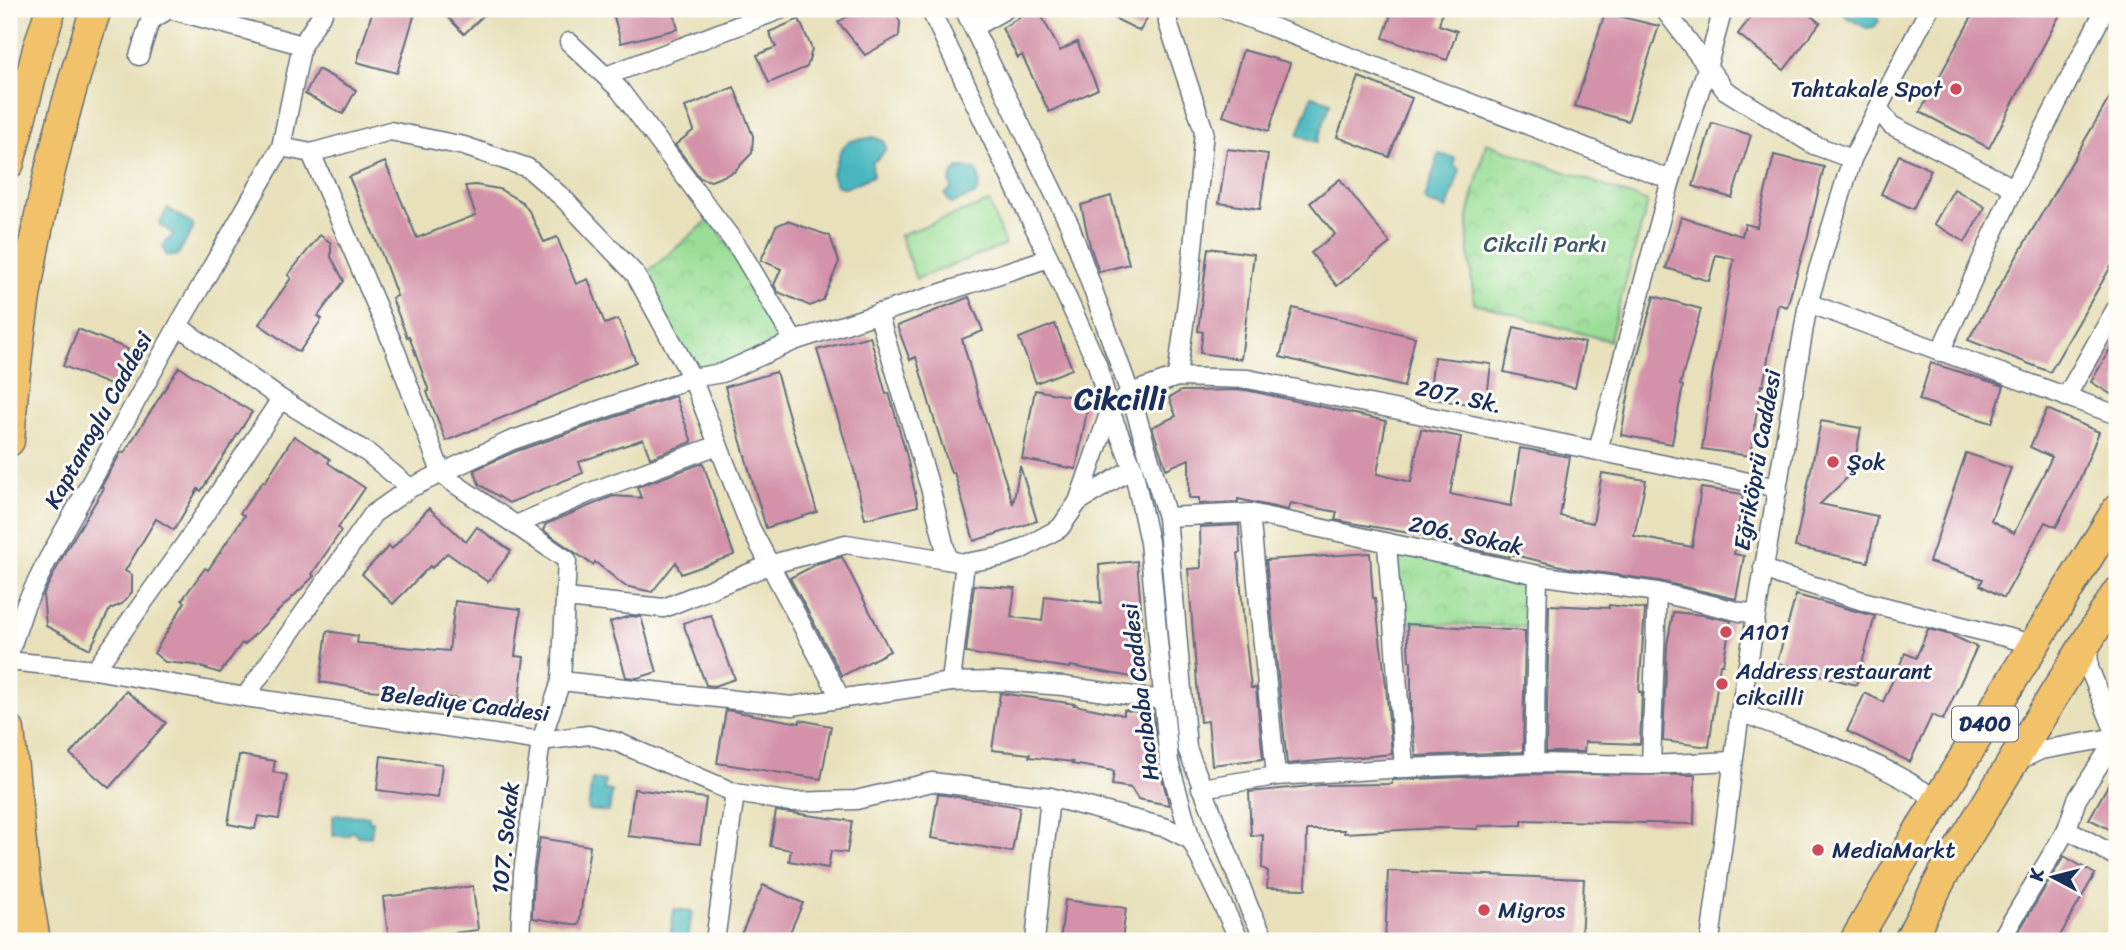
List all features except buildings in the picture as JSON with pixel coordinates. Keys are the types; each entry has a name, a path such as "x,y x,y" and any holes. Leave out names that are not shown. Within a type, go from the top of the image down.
{"highway":[{"path":"9,163 51,9"},
{"path":"9,441 16,365 44,195 72,81 96,9"},
{"name":"D400","path":"1855,941 2033,644 2117,510"},
{"name":"D400","path":"1909,941 1943,875 2117,593"},
{"path":"9,730 25,882 35,941"}],"street":[{"path":"139,56 150,20 169,9 302,45 325,9"},
{"path":"606,76 782,9"},
{"name":"Hacıbaba Caddesi","path":"930,9 1097,364 1110,411 1133,468 1149,542 1169,762 1191,840 1240,941"},
{"path":"964,9 1070,226 1130,393 1167,517 1187,748 1250,911 1266,941"},
{"path":"974,27 1006,9"},
{"path":"1168,9 1168,23 1204,131 1190,279 1177,377"},
{"path":"1225,9 1671,180"},
{"path":"1664,9 1725,90 1814,145 1852,159"},
{"path":"1598,450 1671,180 1723,9"},
{"name":"Eğriköprü Caddesi","path":"1710,941 1732,761 1808,303 1852,159 1929,9"},
{"path":"1940,352 2014,188 2105,9"},
{"path":"569,42 619,89 740,250 794,341"},
{"name":"Kaptanoglu Caddesi","path":"9,653 25,606 47,561 281,147 302,45"},
{"path":"1879,109 1891,125 2014,188"},
{"path":"281,147 312,153 390,131 464,146 528,168 563,198 635,274 692,378 751,529 841,699"},
{"path":"312,153 395,349 442,475 516,525 591,492 718,445"},
{"path":"245,697 373,514 410,488 510,441 692,378 722,373 794,341 1049,258"},
{"path":"1808,303 2117,415"},
{"path":"2066,397 2117,307"},
{"path":"878,313 931,491 956,561 951,682"},
{"path":"178,326 281,399 368,453 410,488"},
{"name":"207. Sk.","path":"1130,393 1177,377 1248,379 1598,450 1778,490"},
{"path":"565,598 664,608 769,565 846,544 956,561 1000,557 1020,550 1060,527 1078,502 1110,411 1130,393"},
{"path":"95,670 187,541 281,399"},
{"path":"1078,502 1133,468"},
{"path":"1250,513 1276,776"},
{"name":"206. Sokak","path":"1167,517 1250,513 1538,575 1657,592 1741,612 1756,612"},
{"name":"107. Sokak","path":"516,525 566,560 561,681 541,741 523,873 520,941"},
{"path":"1387,544 1404,768"},
{"path":"1763,568 1866,602 2033,644"},
{"path":"1534,763 1538,575"},
{"path":"1651,765 1657,592"},
{"path":"2088,641 2089,668 2117,737"},
{"name":"Belediye Caddesi","path":"9,661 95,670 245,697 541,741 589,736 617,742 735,793 791,802 856,800 932,782 1049,797 1167,828 1191,840"},
{"path":"561,681 792,706 951,682 1011,682 1063,686 1162,700"},
{"path":"1740,712 1844,750 1921,788 1938,801"},
{"path":"2014,762 2041,750 2117,737"},
{"path":"2000,941 2067,829 2077,799 2117,737"},
{"path":"1201,788 1276,776 1404,768 1534,763 1651,765 1732,761"},
{"path":"715,941 735,793"},
{"path":"1035,941 1049,797"},
{"path":"2067,829 2117,857"}],"green space":[{"name":"Cikcili Parkı","path":"1486,143 1648,202 1609,341 1474,303 1468,216"},
{"path":"989,202 1005,245 916,279 900,235"},
{"path":"711,218 786,339 722,369 694,372 642,277"},
{"path":"1390,547 1534,577 1533,627 1395,622"}],"water":[{"path":"1839,9 1872,9 1879,21 1874,27 1866,28"},
{"path":"1312,96 1331,102 1317,142 1298,135"},
{"path":"873,137 884,141 886,148 872,163 873,176 845,188 836,185 832,173 845,145 857,139"},
{"path":"1439,154 1455,158 1454,166 1460,170 1447,209 1428,203 1425,199"},
{"path":"958,168 975,169 979,184 976,194 951,204 945,195 952,188 950,182"},
{"path":"168,208 193,225 177,256 166,255 163,248 166,241 174,235 159,224"},
{"path":"592,779 605,781 604,790 612,791 609,812 588,810"},
{"path":"333,815 369,816 369,821 373,821 371,837 358,836 353,831 347,836 333,836"},
{"path":"674,909 692,911 688,941 670,939"}],"place":[{"name":"Tahtakale Spot","path":"1956,89"},
{"name":"Şok","path":"1833,462"},
{"name":"A101","path":"1726,632"},
{"name":"Address restaurant cikcilli","path":"1722,684"},
{"name":"MediaMarkt","path":"1818,850"},
{"name":"Migros","path":"1484,910"}],"district":[{"name":"Cikcilli","path":"1120,399"}]}
